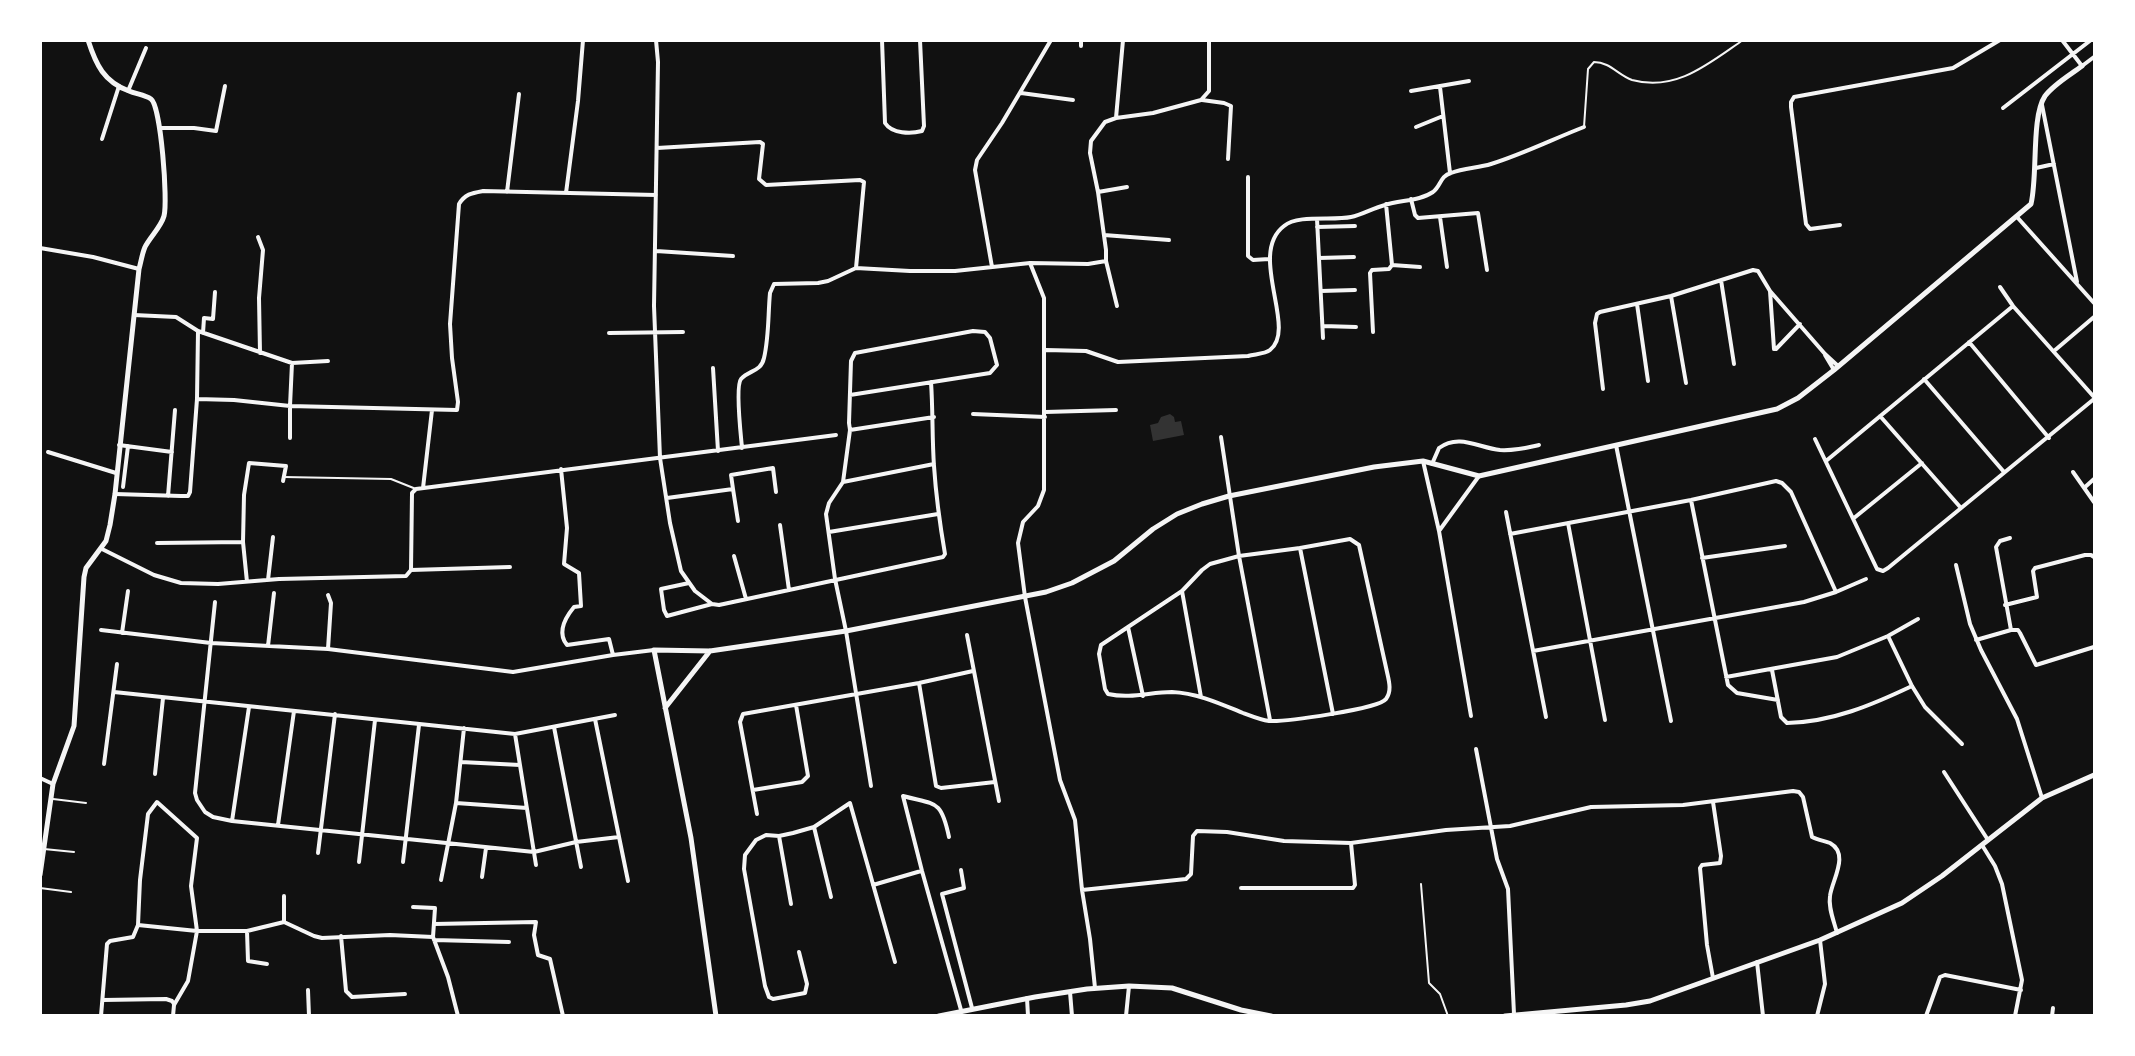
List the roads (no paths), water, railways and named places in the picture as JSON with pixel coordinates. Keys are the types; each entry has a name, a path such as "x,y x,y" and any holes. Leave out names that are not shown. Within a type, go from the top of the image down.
{"street":[{"path":"40,875 53,784 74,726 84,577 86,568 106,541 110,525 139,270 145,248 164,217 166,197 160,128 154,103 150,98 128,91 109,80 95,62 88,40"},
{"path":"566,193 584,40"},
{"path":"656,40 658,62 655,333 660,458 681,571 699,595 712,604"},
{"path":"882,40 885,123 888,128 895,131 916,132 922,131 924,126 920,40"},
{"path":"992,267 975,170 977,160 1021,93 1051,40"},
{"path":"1116,118 1123,40"},
{"path":"1201,100 1209,91 1209,40"},
{"path":"1840,225 1810,229 1806,224 1791,107 1794,97 1953,68 2000,40"},
{"path":"2062,40 2082,66"},
{"path":"2003,108 2091,40"},
{"path":"128,91 146,48"},
{"path":"101,630 212,643 328,650 513,672 654,650 710,651 846,631 960,607 1025,597 1072,583 1114,561 1153,529 1177,514 1229,496 1374,467 1424,461 1479,476 1616,444 1767,413 1798,398 1836,368 2031,204 2036,168 2037,121 2044,98 2053,88 2094,57"},
{"path":"1411,91 1469,81"},
{"path":"102,139 119,86"},
{"path":"160,128 194,128 216,131 225,86"},
{"path":"1440,87 1450,173"},
{"path":"1021,93 1073,100"},
{"path":"507,192 519,94"},
{"path":"1116,306 1106,261 1098,192 1090,153 1091,141 1105,122 1116,118 1153,113 1201,100 1224,103 1231,106 1228,159"},
{"path":"2042,104 2077,282"},
{"path":"1416,127 1443,116"},
{"path":"1046,350 1086,351 1118,362 1248,356 1269,351 1275,345 1278,328 1269,259 1272,240 1283,226 1288,223 1317,219 1350,217 1386,204 1432,193 1442,177 1450,173 1491,164 1584,127"},
{"path":"657,148 760,142 763,144 759,179 766,184 860,180 864,182 856,267"},
{"path":"2036,168 2054,164"},
{"path":"1248,177 1248,256 1253,260 1269,259"},
{"path":"1098,192 1127,187"},
{"path":"197,399 290,406 457,410 450,324 459,204 463,197 473,192 656,195"},
{"path":"1411,199 1417,218 1478,213 1487,270"},
{"path":"1386,204 1392,265"},
{"path":"1440,217 1447,267"},
{"path":"2017,217 2094,303"},
{"path":"1317,219 1323,338"},
{"path":"1317,227 1355,226"},
{"path":"1104,235 1169,240"},
{"path":"258,237 263,250 259,298 260,353"},
{"path":"40,248 93,257 139,270"},
{"path":"656,250 733,256"},
{"path":"1319,258 1354,257"},
{"path":"742,448 739,409 740,382 742,378 759,369 764,358 771,288 774,284 828,281 856,267 910,271 955,271 1030,263 1088,264 1106,261"},
{"path":"1030,263 1044,298 1046,350 1044,490 1038,506 1023,522 1017,543 1060,780 1075,820 1095,988"},
{"path":"1373,333 1370,273 1374,269 1389,269 1392,265 1420,267"},
{"path":"1603,389 1595,323 1597,314 1671,296 1755,270 1770,291 1836,368"},
{"path":"1721,280 1734,364"},
{"path":"1815,440 1877,568 1881,571 1888,568 2004,472 2049,438 2094,398 2013,306 2000,287"},
{"path":"1321,291 1355,290"},
{"path":"1770,291 1774,349 1800,324"},
{"path":"115,494 186,496 190,492 200,332 204,318 213,319 215,292"},
{"path":"1671,296 1686,383"},
{"path":"1637,304 1648,381"},
{"path":"1826,461 2013,306"},
{"path":"134,315 176,317 200,332 292,363 328,362"},
{"path":"2054,351 2094,317"},
{"path":"1323,326 1356,327"},
{"path":"850,395 990,373 994,370 996,359 988,334 981,330 973,331 856,352 850,361 849,423 850,430 843,482 829,503 826,514 835,580 846,631 871,786"},
{"path":"609,333 683,332"},
{"path":"1969,342 2049,438"},
{"path":"290,438 292,363"},
{"path":"713,368 718,451"},
{"path":"1924,379 2004,472"},
{"path":"689,583 661,589 667,616 712,604 719,605 943,557 945,554 938,514 934,464 931,382"},
{"path":"168,496 175,410"},
{"path":"423,488 432,410"},
{"path":"973,414 1116,411"},
{"path":"1880,416 1961,508"},
{"path":"850,430 934,417"},
{"path":"102,549 154,575 181,584 406,576 411,570 412,493 416,489 836,435"},
{"path":"1221,437 1239,556 1270,721"},
{"path":"1432,464 1439,448 1451,442 1465,441 1504,450 1539,445"},
{"path":"1616,444 1671,721"},
{"path":"119,446 172,452"},
{"path":"123,487 128,446"},
{"path":"48,452 116,473"},
{"path":"1424,461 1439,531 1471,716"},
{"path":"247,582 243,542 244,495 249,463 286,466 284,479"},
{"path":"1854,518 1922,463"},
{"path":"843,482 934,464"},
{"path":"738,522 731,475 773,468 776,492"},
{"path":"561,469 567,528 564,564 579,573 581,606 574,607 563,621 563,639 567,645 609,639 613,655"},
{"path":"2073,472 2094,502"},
{"path":"1439,531 1479,476"},
{"path":"2084,488 2094,478"},
{"path":"1510,534 1691,500 1776,481 1782,483 1791,492 1836,592"},
{"path":"667,498 733,489"},
{"path":"1691,500 1728,685 1737,693 1778,700"},
{"path":"1506,512 1546,717"},
{"path":"829,532 938,514"},
{"path":"1568,523 1605,720"},
{"path":"780,525 789,590"},
{"path":"268,580 273,537"},
{"path":"1350,538 1359,545 1390,689 1388,698 1383,702 1332,714 1270,721 1200,697 1172,692 1143,696 1108,694 1105,689 1101,645 1182,591 1210,564 1239,556 1300,548 1350,538"},
{"path":"2010,538 2000,541 1996,547 2011,630"},
{"path":"157,543 243,542"},
{"path":"1702,558 1785,546"},
{"path":"1300,548 1332,714"},
{"path":"734,555 746,599"},
{"path":"2005,606 2037,597 2033,571 2036,568 2085,555 2094,557"},
{"path":"1956,566 1970,624 1976,640 2018,719 2042,798"},
{"path":"411,570 510,567"},
{"path":"1533,651 1804,602 1866,579"},
{"path":"122,633 128,591"},
{"path":"1182,591 1200,697"},
{"path":"268,646 274,593"},
{"path":"328,595 331,603 328,650"},
{"path":"215,602 195,793 205,812 213,817 232,821 534,852 576,842 619,837"},
{"path":"1726,676 1837,657 1888,636 1918,619"},
{"path":"1128,627 1143,696"},
{"path":"1976,640 2018,630 2036,665 2094,647"},
{"path":"966,634 999,801"},
{"path":"1888,636 1912,686 1931,716 1962,744"},
{"path":"654,650 691,838 716,1016"},
{"path":"665,708 710,651"},
{"path":"104,764 117,664"},
{"path":"1772,669 1783,720 1787,723 1830,717 1863,708 1912,686"},
{"path":"757,814 740,722 743,714 919,683 973,671"},
{"path":"919,683 936,786 941,788 995,782"},
{"path":"114,692 515,734 615,715"},
{"path":"155,774 163,698"},
{"path":"753,790 802,782 808,776 796,705"},
{"path":"232,821 249,707"},
{"path":"278,825 294,711"},
{"path":"318,853 335,714"},
{"path":"595,719 628,881"},
{"path":"359,862 375,720"},
{"path":"403,861 419,725"},
{"path":"554,727 581,867"},
{"path":"441,880 456,803 464,728"},
{"path":"515,734 536,865"},
{"path":"1476,749 1497,859 1508,889 1514,1014"},
{"path":"461,762 520,765"},
{"path":"1944,772 1985,843 2002,884 2022,980 2015,1016"},
{"path":"1505,1016 1650,1001 1820,940 1902,903 1942,876 2042,798 2094,775"},
{"path":"40,778 53,784"},
{"path":"1082,890 1186,879 1191,874 1193,836 1197,831 1227,832 1284,841 1352,843 1446,830 1491,828 1591,807 1683,805 1799,792 1803,797 1812,837 1832,844 1839,854 1839,867 1829,898 1837,933"},
{"path":"949,837 938,806 903,796 961,1010"},
{"path":"101,1016 107,944 110,941 133,937 138,925 146,825 148,814 157,802 197,838 191,886 196,930 187,985 174,1005 173,1016"},
{"path":"1713,802 1720,863 1702,865 1700,868 1707,945 1713,978"},
{"path":"456,803 527,808"},
{"path":"799,952 807,984 805,993 773,999 769,997 765,986 743,861 750,846 756,840 766,835 779,836 814,827 850,803 895,962"},
{"path":"814,827 831,897"},
{"path":"779,836 791,904"},
{"path":"1241,888 1353,888 1355,885 1352,843"},
{"path":"482,877 486,848"},
{"path":"961,870 964,888 942,894 972,1008"},
{"path":"873,885 922,871"},
{"path":"284,896 284,922"},
{"path":"413,907 435,909 434,938 448,977 458,1016"},
{"path":"138,925 196,930 247,931 284,922 322,938 341,936 509,942"},
{"path":"434,924 536,922 534,935 538,955 550,959 563,1015 555,1016"},
{"path":"247,931 248,961 267,964"},
{"path":"341,936 346,991 349,995 352,997 405,994"},
{"path":"1817,1016 1825,984 1820,940"},
{"path":"1757,962 1763,1016"},
{"path":"1926,1016 1940,977 1945,975 2021,990"},
{"path":"939,1016 1027,998 1095,988 1129,986 1172,988 1231,1008 1271,1016"},
{"path":"1126,1016 1129,986"},
{"path":"308,990 309,1016"},
{"path":"1070,992 1072,1016"},
{"path":"1027,998 1028,1016"},
{"path":"103,1000 166,999 172,1001 174,1005"},
{"path":"2052,1016 2053,1008"}],"lane":[{"path":"1584,127 1588,69 1594,62 1605,64 1632,80 1659,83 1688,76 1743,40"},
{"path":"284,479 391,479 416,489"},
{"path":"50,799 86,802"},
{"path":"43,849 74,852"},
{"path":"1421,884 1429,983 1440,994 1448,1016"},
{"path":"40,888 71,892"}]}
